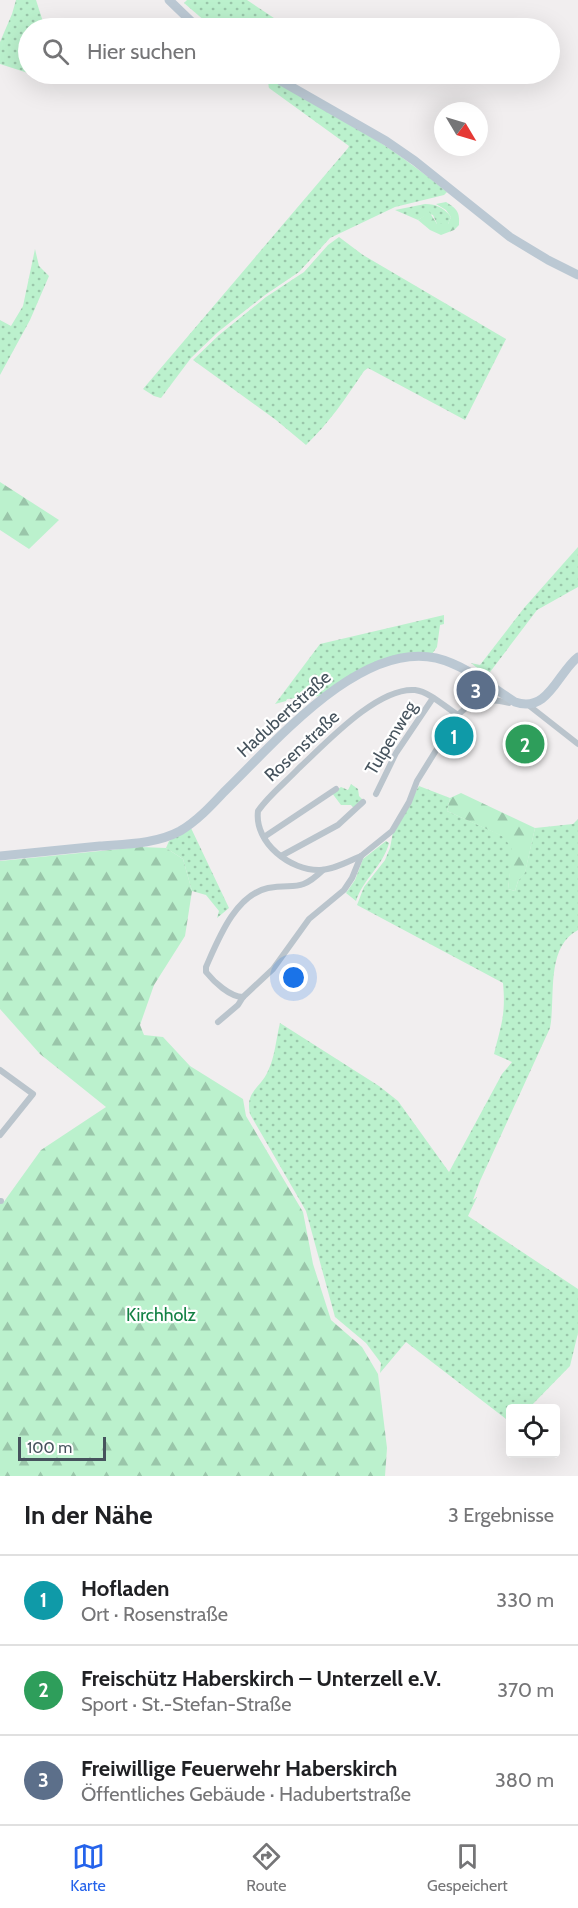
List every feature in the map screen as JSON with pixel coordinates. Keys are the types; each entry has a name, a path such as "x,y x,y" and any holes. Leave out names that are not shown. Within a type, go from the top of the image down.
{"street":[{"path":"169,0 188,18"},
{"path":"286,84 386,141 416,161 510,237 537,255 578,275"},
{"name":"Hadubertstraße","path":"0,856 141,842 172,835 200,816 322,698 354,676 400,658 428,657 451,663 519,704 527,704"},
{"path":"527,704 543,698 554,689 566,669 578,657"},
{"name":"Rosenstraße","path":"264,837 259,829 260,808 334,734 375,703 403,691 415,690 424,692 458,716"},
{"name":"Tulpenweg","path":"376,794 391,763 433,698"},
{"path":"336,789 264,837 281,856 307,870 324,870 361,856 384,839 394,828 409,802 417,781 466,707 478,701 496,700 509,703 512,700"},
{"path":"527,704 578,744"},
{"path":"281,856 338,825 363,802"},
{"path":"218,1022 273,969 309,919 344,890 361,856"},
{"path":"243,997 230,994 206,972 206,967 232,914 263,890 298,886 312,881 324,870"},
{"path":"0,1070 33,1094 0,1135"}],"green space":[{"path":"16,0 36,0 42,18 18,18 18,70 0,64 0,42"},
{"path":"187,0 247,0 274,18 201,18 184,3"},
{"path":"268,84 281,84 314,102 405,159 447,192 444,195 395,207 330,238 299,272 218,332 191,358 161,398 154,396 143,389 349,146 269,88"},
{"path":"446,202 457,211 459,225 454,230 441,235 430,230 418,220 428,210 437,224 448,224 451,217 446,210 436,204"},
{"path":"425,204 440,207 446,211 451,217 448,224 437,224 433,215 425,213 425,216 418,220 395,210"},
{"path":"339,237 363,255 506,339 465,420 368,368 330,419 306,445 276,420 193,360 219,335 266,297 304,272 328,245"},
{"path":"35,249 39,266 49,276 30,320 0,375 0,320 11,326 23,306"},
{"path":"0,482 59,520 29,549 0,530"},
{"path":"578,547 578,587 537,610 487,676 471,663 480,665 524,608"},
{"path":"444,615 444,624 440,625 437,647 432,654 399,657 321,696 287,699 275,704 320,644"},
{"path":"351,784 358,789 359,796 363,800 355,809 351,805 341,805 332,793 341,787 348,790"},
{"path":"419,786 450,798 447,811 503,836 513,848 508,889 515,891 518,881 525,872 535,828 573,824 578,819 578,930 568,938 556,961 550,1028 480,1181 473,1200 477,1197 468,1216 578,1289 578,1333 570,1366 533,1404 506,1404 506,1419 406,1342 380,1373 381,1363 366,1343 335,1317 306,1211 250,1114 251,1095 265,1077 270,1066 280,1023 379,1086 398,1101 449,1172 502,1074 512,1062 494,1054 503,1012 503,983 357,905 364,887 385,860 393,832"},
{"path":"461,793 535,828 525,873 518,881 515,891 508,889 512,848 502,836 447,811 450,798"},
{"path":"191,828 229,908 217,918 219,911 206,895 192,891 183,859 166,848 169,841"},
{"path":"386,841 389,843 386,851 356,901 346,893 355,880 363,859"},
{"name":"Kirchholz","path":"140,847 166,848 183,859 192,891 185,936 154,985 140,1025 144,1035 163,1037 190,1066 243,1099 246,1116 303,1212 313,1264 331,1320 362,1347 378,1374 387,1448 385,1476 0,1476 0,1203 3,1203 41,1150 106,1107 40,1054 0,1009 0,861"}],"place":[{"name":"Freiwillige Feuerwehr Haberskirch","path":"476,690"},
{"name":"Hofladen","path":"454,736"},
{"name":"Freischütz Haberskirch – Unterzell e.V.","path":"525,744"}]}
